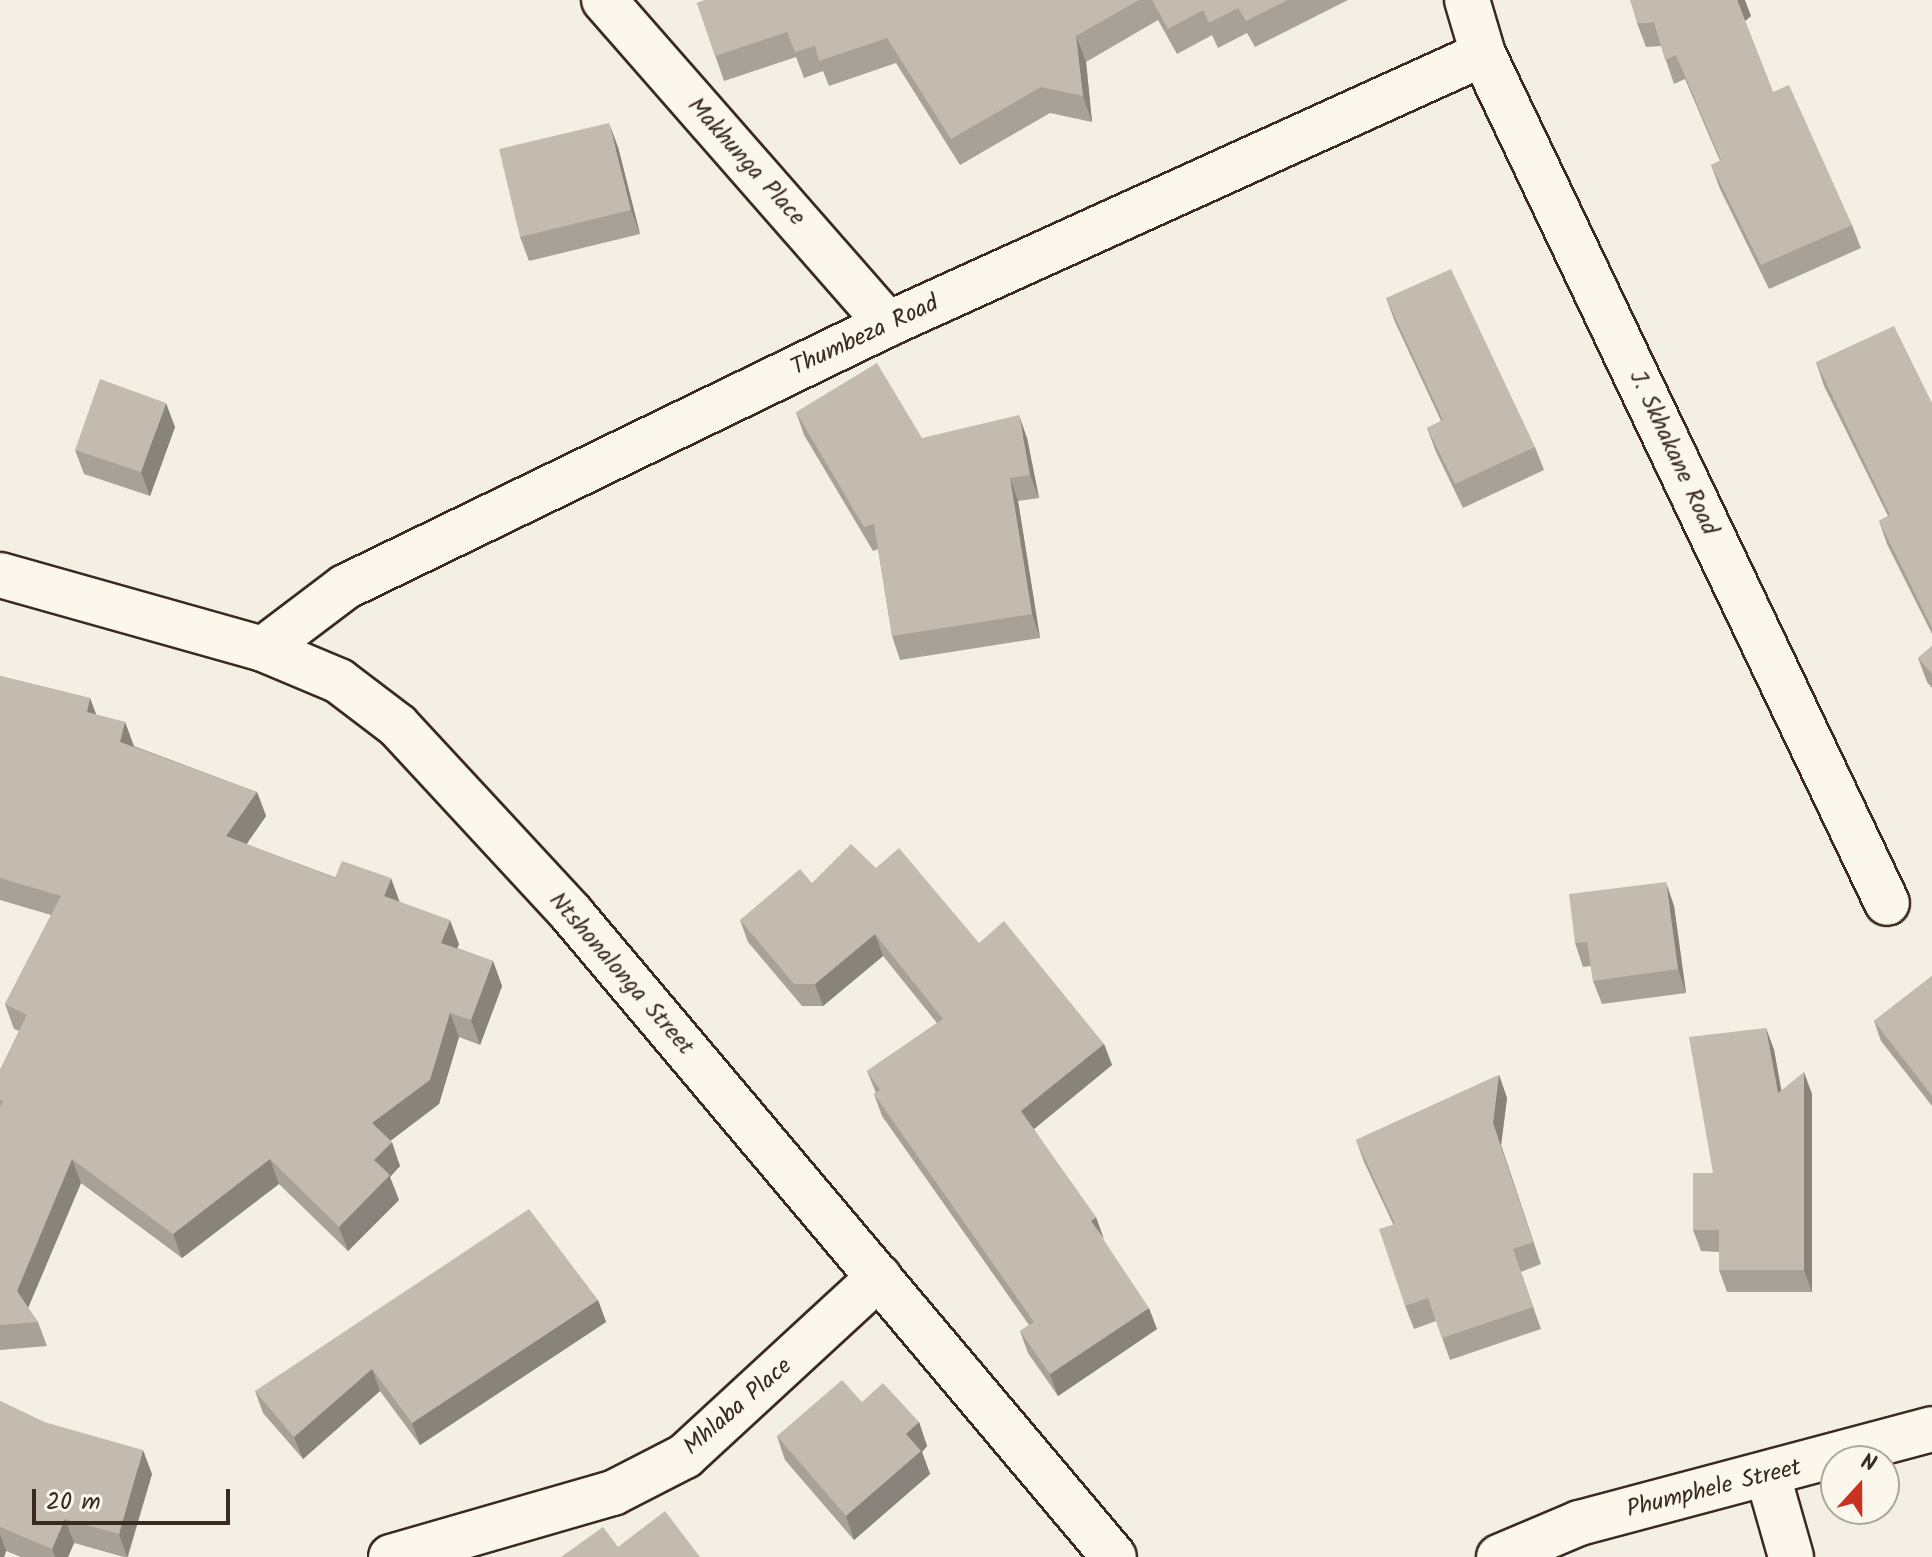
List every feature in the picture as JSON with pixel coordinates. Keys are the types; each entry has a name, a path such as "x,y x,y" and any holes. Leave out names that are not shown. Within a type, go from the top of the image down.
{"street":[{"name":"Makhunga Place","path":"604,0 888,324"},
{"name":"J. Skhakane Road","path":"1467,0 1483,54 1887,903"},
{"name":"Thumbeza Road","path":"263,649 345,587 888,324 1483,54"},
{"name":"Ntshonalonga Street","path":"0,575 263,649 339,681 398,726 571,913 1114,1557"},
{"name":"Mhlaba Place","path":"391,1557 613,1493 685,1456 879,1277"},
{"name":"Phumphele Street","path":"1499,1557 1579,1523 1768,1476 1932,1429"},
{"path":"1768,1476 1791,1557"}],"building":[{"path":"705,0 1139,0 1076,36 1083,96 1041,87 951,139 887,38 819,61 815,46 795,52 787,32 715,56 697,3"},
{"path":"1152,0 1288,0 1246,21 1238,8 1209,23 1203,10 1168,29"},
{"path":"1630,0 1737,0 1773,92 1789,85 1852,225 1761,265 1711,165 1721,160 1676,55 1665,60 1654,22 1637,23"},
{"path":"609,123 631,210 520,237 499,149"},
{"path":"1451,269 1535,447 1455,484 1427,428 1443,420 1386,298"},
{"path":"1894,326 1932,403 1932,628 1879,521 1890,515 1816,362"},
{"path":"877,363 922,438 1019,415 1030,475 1010,478 1032,614 892,636 874,524 864,527 796,412"},
{"path":"100,379 166,403 141,472 75,450"},
{"path":"1932,646 1932,674 1918,658"},
{"path":"0,676 90,698 87,712 125,722 120,742 257,792 226,836 335,878 342,861 391,878 384,896 450,920 441,943 493,961 471,1020 450,1013 430,1080 372,1123 392,1142 374,1160 390,1175 339,1227 270,1159 173,1234 72,1159 17,1291 38,1322 0,1325 0,1107 3,1101 0,1100 0,1070 27,1015 5,1004 61,896 0,878"},
{"path":"851,844 876,868 899,848 979,943 1004,921 1104,1044 1021,1111 1096,1217 1091,1221 1149,1308 1050,1374 1020,1331 1034,1322 874,1094 880,1090 867,1071 943,1019 875,934 815,984 794,984 740,920 800,869 812,883"},
{"path":"1666,882 1678,969 1593,981 1587,942 1575,943 1569,894"},
{"path":"1932,976 1932,1096 1874,1021"},
{"path":"1766,1028 1778,1093 1804,1072 1804,1270 1719,1270 1719,1230 1693,1230 1693,1173 1713,1173 1689,1037"},
{"path":"1499,1075 1493,1123 1533,1242 1513,1249 1533,1307 1442,1338 1428,1298 1405,1306 1379,1229 1395,1224 1356,1140"},
{"path":"529,1209 598,1300 412,1423 372,1369 294,1437 255,1391"},
{"path":"842,1380 862,1402 883,1383 919,1422 906,1434 921,1451 846,1516 777,1436"},
{"path":"0,1401 44,1422 143,1450 119,1534 65,1519 52,1549 0,1527"},
{"path":"665,1511 700,1557 561,1557 603,1527 618,1547"}]}
